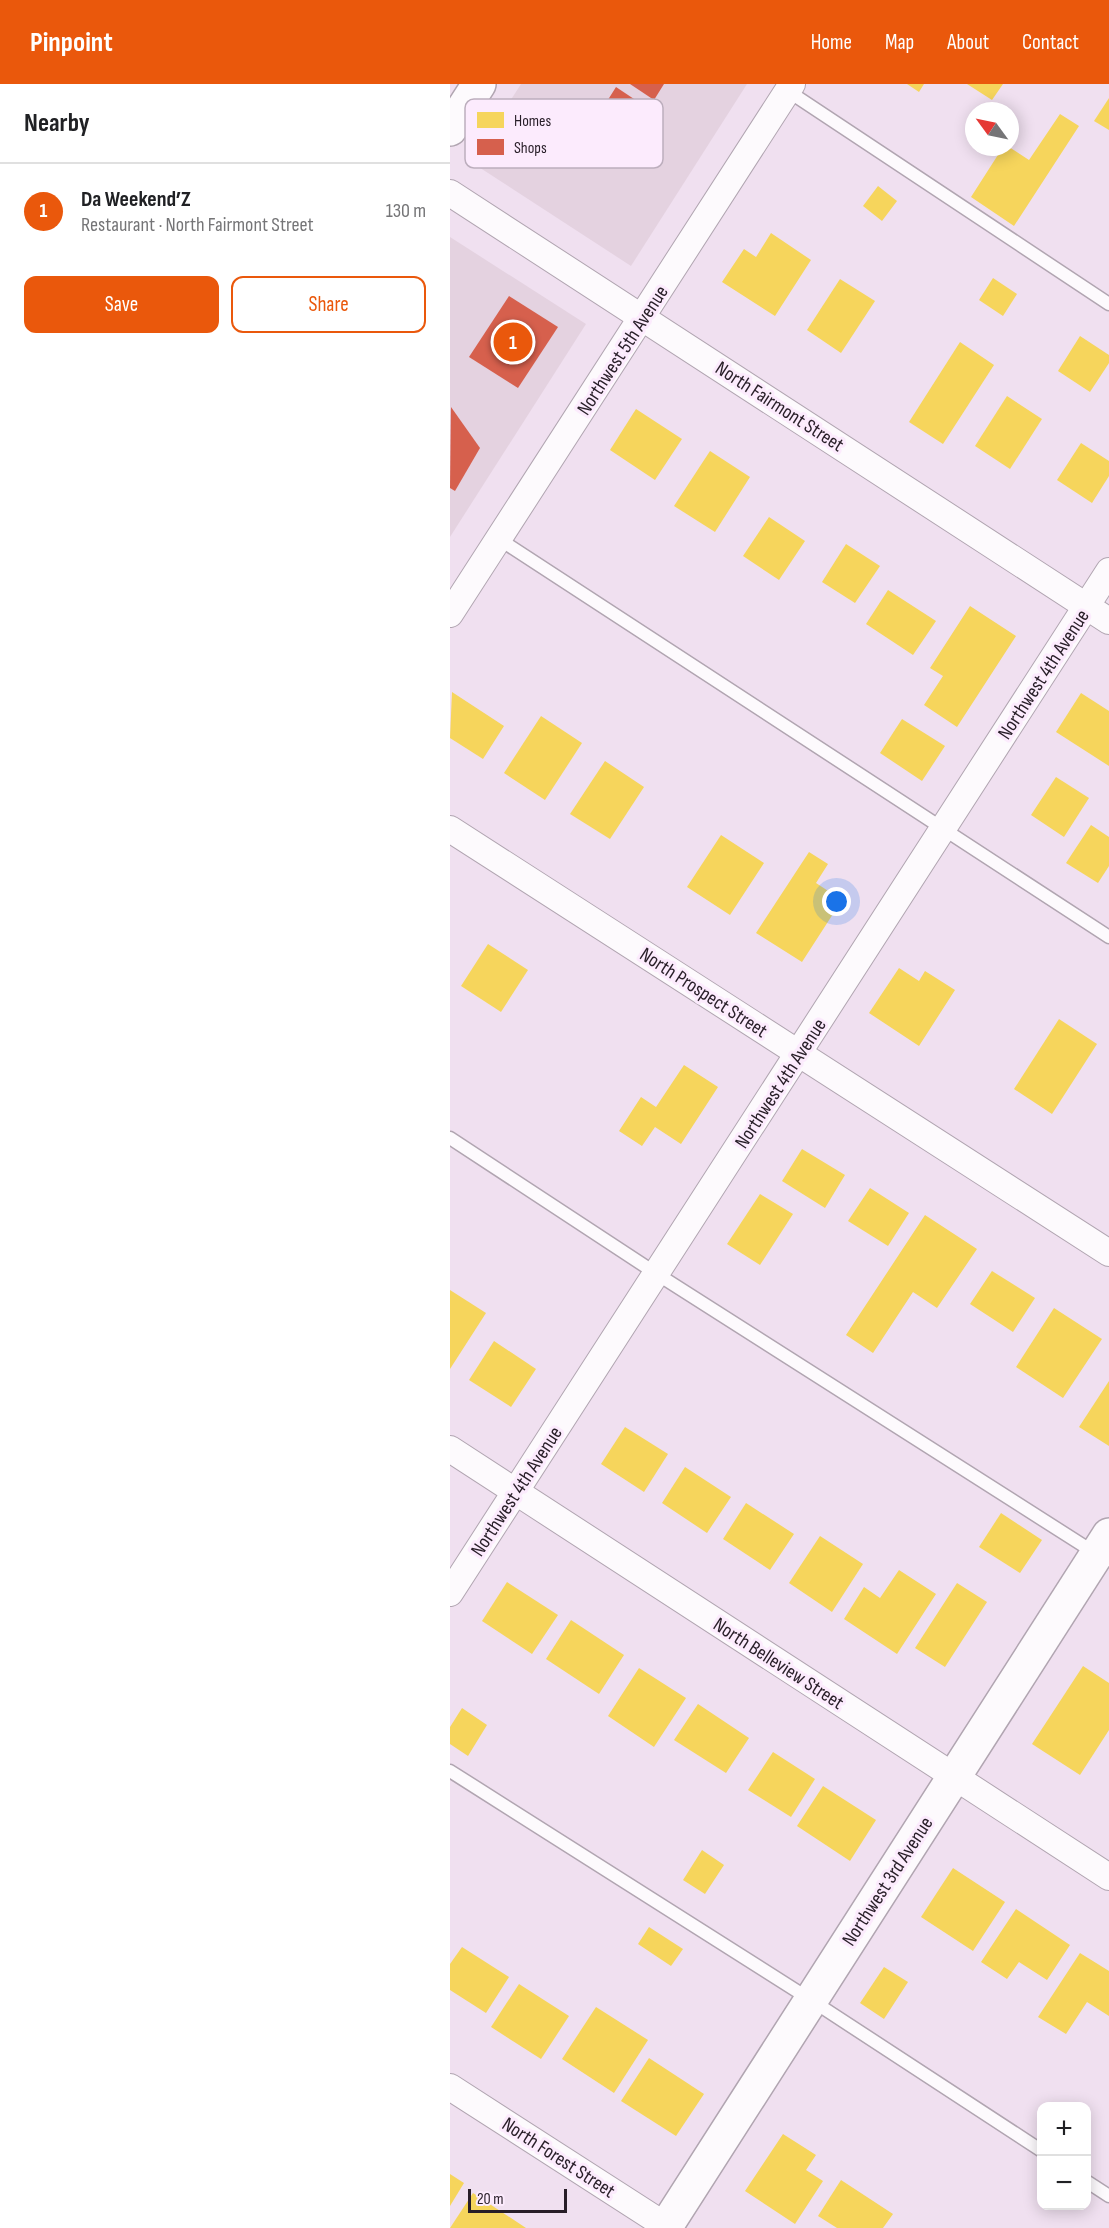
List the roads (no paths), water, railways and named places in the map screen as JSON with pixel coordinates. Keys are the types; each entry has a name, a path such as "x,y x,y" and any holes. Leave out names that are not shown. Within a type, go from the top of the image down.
{"street":[{"path":"469,99 479,84"},
{"name":"Northwest 5th Avenue","path":"450,614 790,88"},
{"path":"450,129 465,106"},
{"name":"North Fairmont Street","path":"450,193 1109,621"},
{"name":"Northwest 4th Avenue","path":"450,1593 1109,571"},
{"name":"North Prospect Street","path":"450,829 1109,1253"},
{"name":"North Belleview Street","path":"450,1449 1109,1877"},
{"name":"Northwest 3rd Avenue","path":"667,2227 954,1777 1105,1550"},
{"name":"North Forest Street","path":"450,2087 667,2227"}],"lane":[{"path":"790,88 1109,304"},
{"path":"499,539 1109,937"},
{"path":"450,1138 657,1274 1105,1550"},
{"path":"450,1771 811,2000 1037,2148"},
{"path":"1091,2184 1109,2196"}],"place":[{"name":"Da Weekend’Z","path":"513,342"}]}
